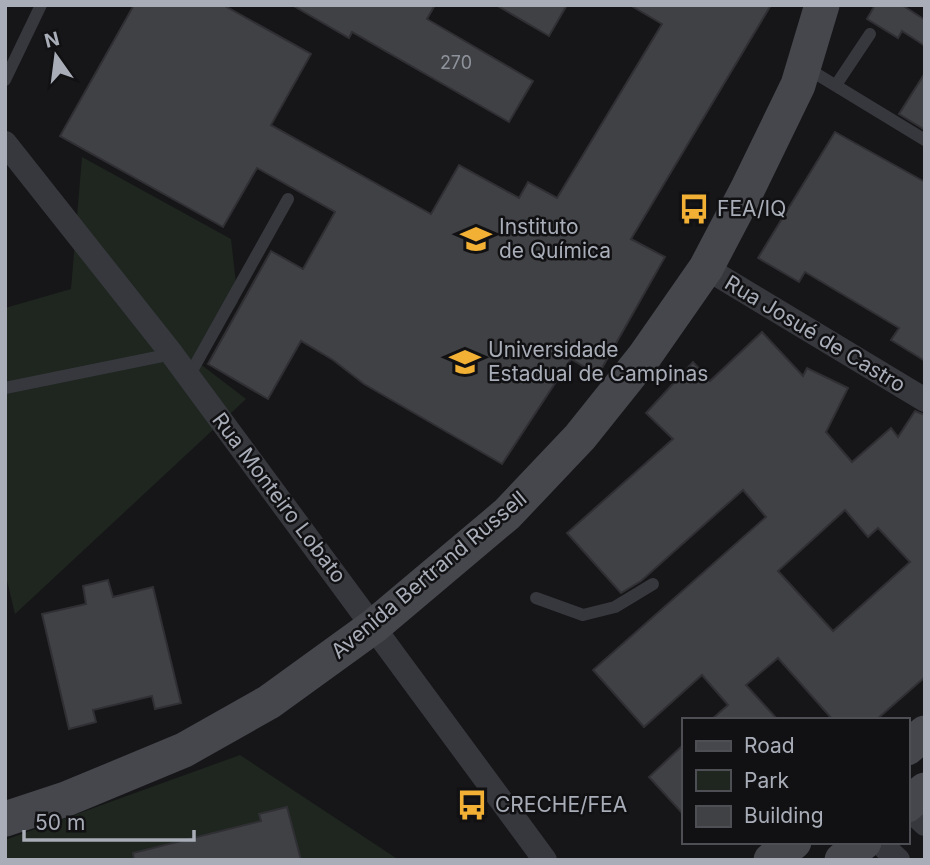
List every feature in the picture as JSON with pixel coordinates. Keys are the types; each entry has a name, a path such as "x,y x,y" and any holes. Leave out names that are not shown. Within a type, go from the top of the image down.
{"street":[{"name":"Avenida Bertrand Russell","path":"5,819 66,799 184,750 269,702 374,626 507,514 580,437 644,357 706,268 748,188 805,67 821,5"},
{"name":"Rua Monteiro Lobato","path":"5,143 189,376 545,860"},
{"name":"Rua Josué de Castro","path":"706,268 925,400"},
{"path":"909,746 925,733"},
{"path":"909,804 925,790"},
{"path":"909,808 925,824"},
{"path":"771,860 791,844"},
{"path":"842,860 862,844"},
{"path":"881,844 898,860"}],"lane":[{"path":"5,80 41,5"},
{"path":"836,85 870,34"},
{"path":"805,67 925,141"},
{"path":"189,376 288,199"},
{"path":"5,388 172,354"},
{"path":"536,598 583,615 615,607 653,584"}],"green space":[{"path":"82,157 231,239 238,302 199,363 246,399 15,614 5,572 5,308 71,289"},
{"path":"240,755 399,860 5,860 5,840"}],"building":[{"name":"Instituto de Química","path":"134,5 223,5 311,54 271,125 431,214 459,165 519,198 528,182 557,198 662,24 630,5 771,5 631,239 665,257 598,375 571,359 502,464 364,384 333,360 301,341 268,399 208,364 271,251 303,269 335,212 257,168 223,227 60,136"},
{"path":"292,5 435,5 427,19 533,81 509,122 352,32 349,38"},
{"path":"496,5 567,5 549,36"},
{"path":"875,5 902,5 925,20 925,46 902,31 898,38 867,19"},
{"path":"925,73 925,130 899,114"},
{"path":"835,132 925,182 925,361 891,340 899,328 805,272 799,282 758,258"},
{"path":"762,332 803,376 807,368 848,388 826,432 852,462 891,428 898,437 915,411 925,415 925,677 878,718 831,718 778,658 746,685 776,718 713,718 728,705 702,675 644,727 593,670 766,517 743,490 641,581 621,593 567,533 673,439 646,413 693,362 710,381","holes":["845,510 868,537 878,528 910,562 833,631 778,571"]},
{"path":"108,580 113,597 153,587 181,703 155,709 152,696 93,710 96,722 69,729 42,614 86,604 83,586"},
{"path":"682,746 682,813 649,777"},
{"path":"287,807 301,860 134,860 133,853 261,821 259,814"}],"place":[{"name":"FEA/IQ","path":"694,209"},
{"name":"Instituto de Química","path":"476,239"},
{"name":"Universidade Estadual de Campinas","path":"465,362"},
{"name":"CRECHE/FEA","path":"472,805"}]}
